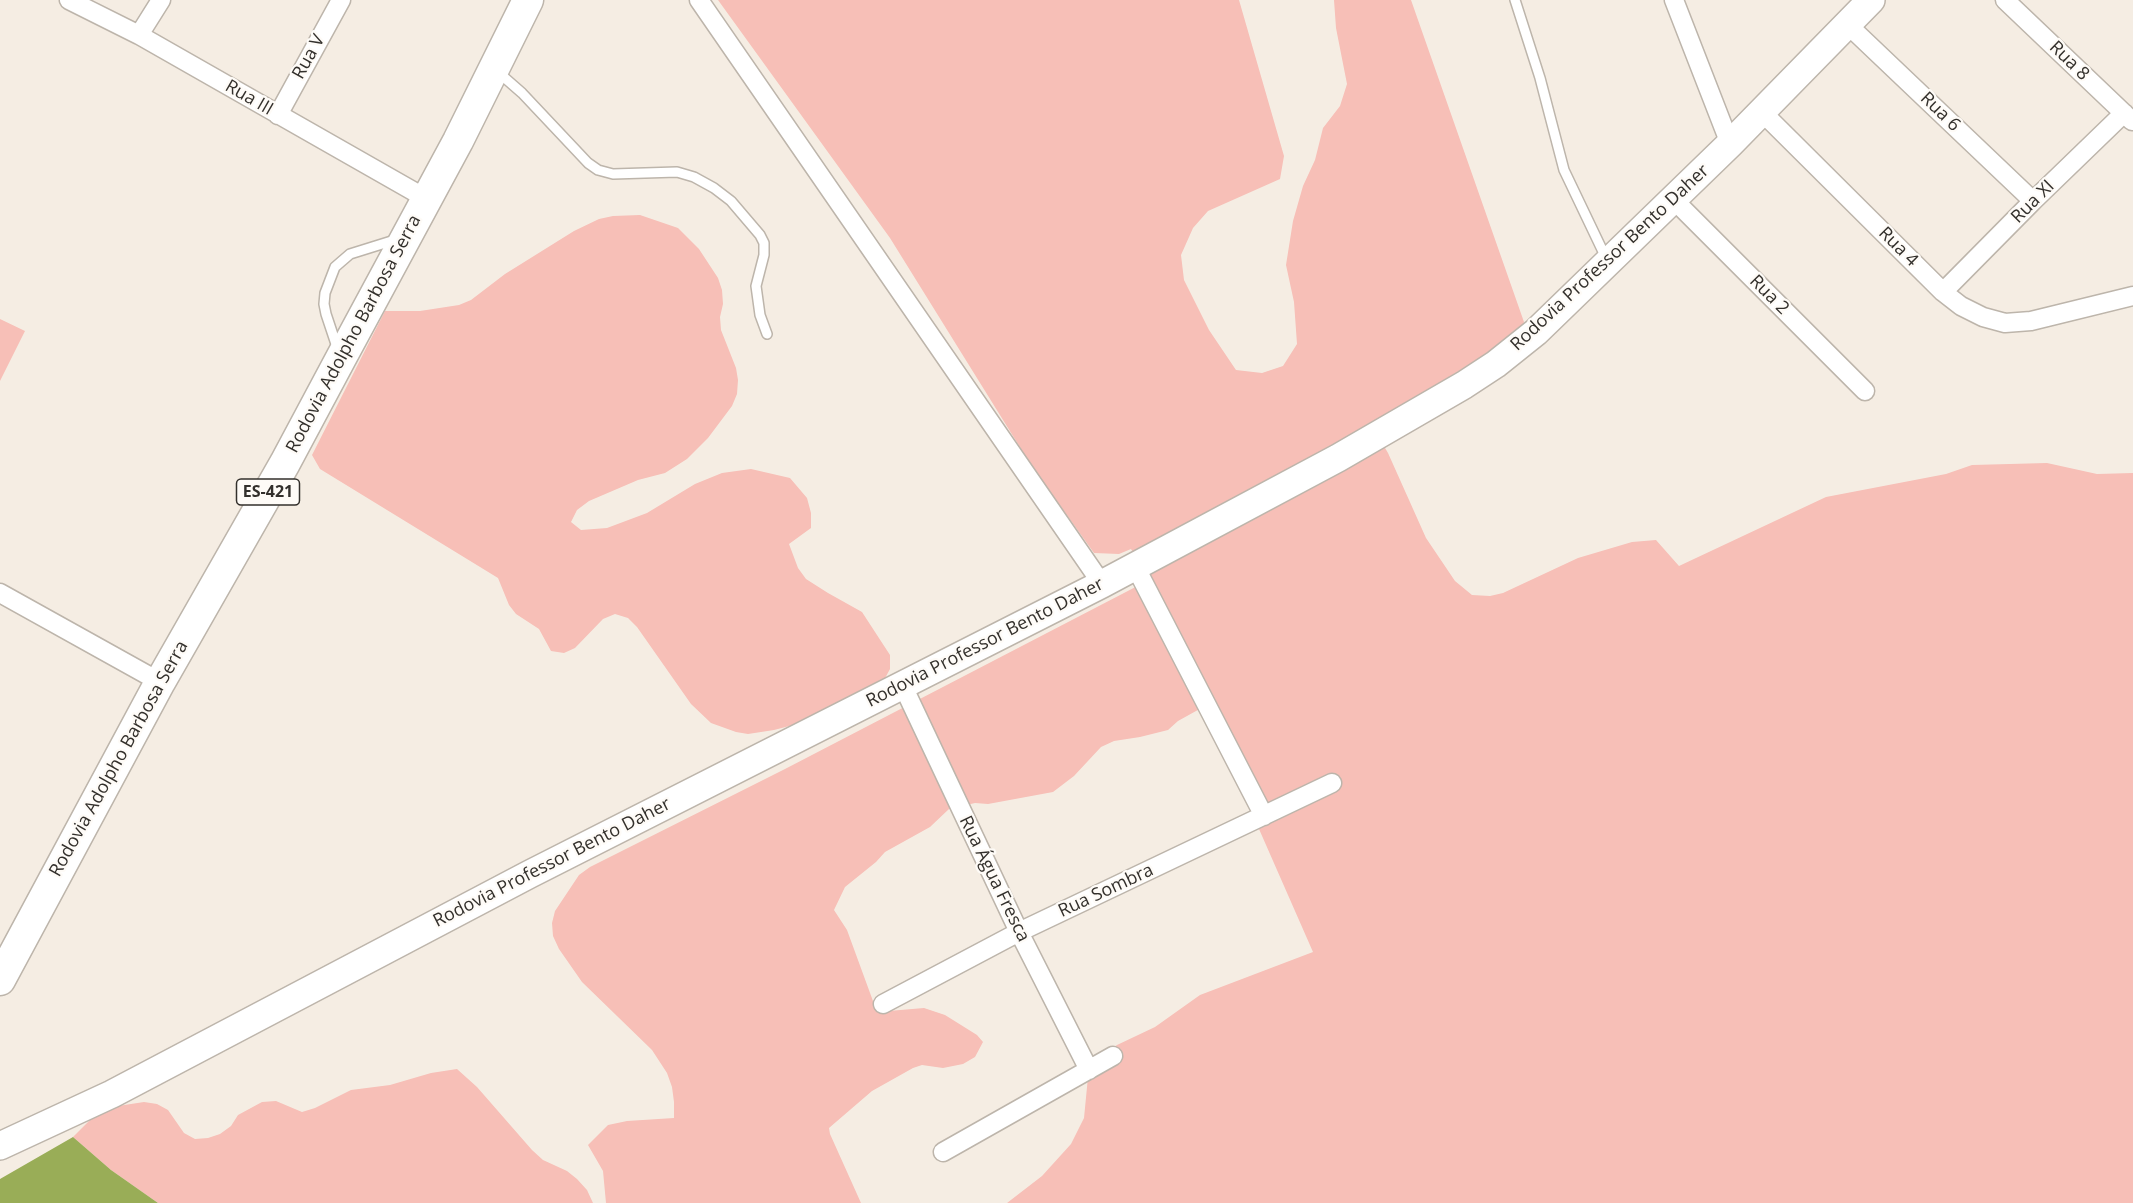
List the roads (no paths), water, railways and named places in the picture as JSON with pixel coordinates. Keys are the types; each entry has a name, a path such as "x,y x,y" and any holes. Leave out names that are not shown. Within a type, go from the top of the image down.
{"main road":[{"name":"Rodovia Adolpho Barbosa Serra","path":"0,980 160,682 285,463 427,199 528,0"}],"street":[{"name":"Rua III","path":"69,0 139,35 427,199"},
{"path":"139,35 161,0"},
{"name":"Rua V","path":"278,115 341,0"},
{"path":"699,0 1102,584"},
{"path":"1674,0 1730,144"},
{"name":"Rua 8","path":"2005,0 2129,118"},
{"name":"Rodovia Professor Bento Daher","path":"0,1146 112,1094 530,874 1102,584 1338,458 1464,385 1496,364 1536,332 1674,200 1869,1"},
{"name":"Rua 6","path":"1847,24 2033,201"},
{"name":"Rua 4","path":"1762,112 1943,292 1961,306 1983,317 2006,323 2031,321 2133,296"},
{"name":"Rua XI","path":"1943,292 2033,201 2129,118"},
{"name":"Rua 2","path":"1674,200 1865,392"},
{"path":"1135,566 1264,816"},
{"path":"0,593 160,682"},
{"name":"Rua Água Fresca","path":"903,686 1019,932 1089,1070"},
{"name":"Rua Sombra","path":"883,1004 1019,932 1332,783"},
{"path":"943,1152 1113,1056"}],"lane":[{"path":"1515,0 1540,78 1564,170 1608,263"},
{"path":"494,68 522,93 588,163 598,170 613,174 637,175 677,172 694,177 732,201 760,234 764,243 764,255 756,286 760,315 766,334"},
{"path":"341,358 324,304 325,293 335,267 350,254 406,237"}]}
